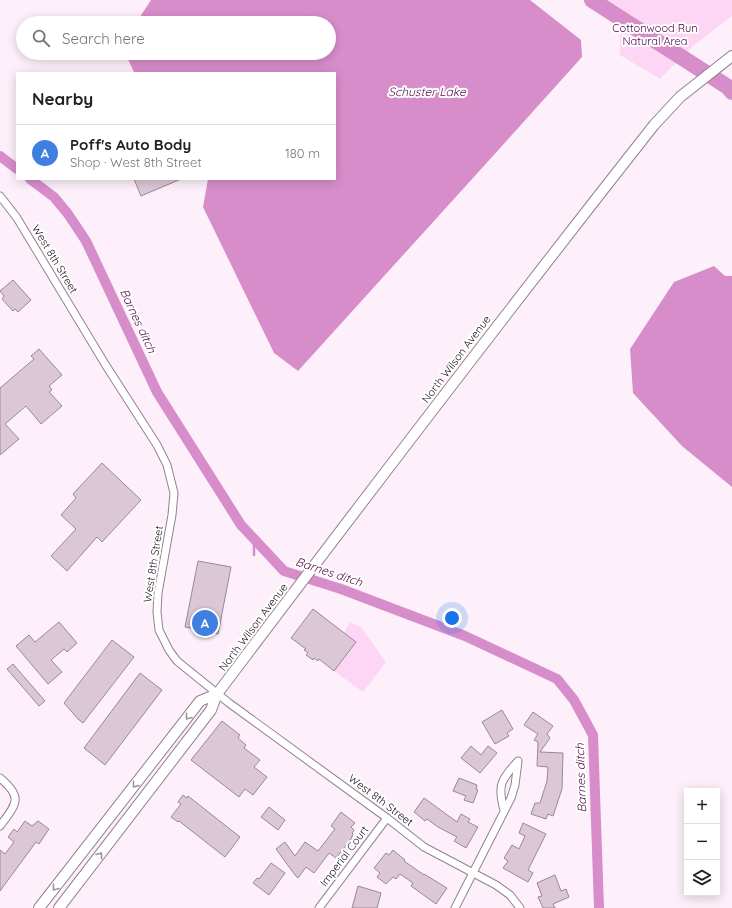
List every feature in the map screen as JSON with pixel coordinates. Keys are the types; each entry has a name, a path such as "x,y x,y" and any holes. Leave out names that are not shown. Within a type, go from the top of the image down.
{"main road":[{"name":"North Wilson Avenue","path":"59,908 212,710 217,694 316,563 513,304 654,125 680,98 732,56"},
{"name":"North Wilson Avenue","path":"39,908 200,701 217,694"}],"street":[{"name":"West 8th Street","path":"0,196 21,223 105,364 157,445 167,465 174,493 172,515 158,593 157,612 159,630 165,645 177,661 217,694 387,818 424,847 504,890 516,901 520,908"},
{"path":"455,908 504,810 515,785 518,761 505,775 500,787 500,796 504,810"},
{"path":"0,778 11,788 16,796 14,806 0,826"},
{"name":"Imperial Court","path":"319,908 387,818"}],"green space":[{"name":"Cottonwood Run Natural Area","path":"590,0 732,0 732,16 694,45 660,79 620,55 620,18"},
{"path":"350,622 361,627 386,662 363,692 334,671 356,642 344,633"}],"water":[{"name":"Schuster Lake","path":"151,0 530,0 581,40 582,57 298,371 274,353 203,207 208,180 336,180 336,72 134,72 128,60 336,60 336,16 141,16"},
{"path":"714,266 725,276 732,276 732,487 682,446 633,393 630,349 674,282"}],"building":[{"path":"134,180 179,180 141,196"},
{"path":"13,280 31,300 18,312 15,309 13,311 2,299 4,296 0,291"},
{"path":"39,349 62,375 49,386 52,390 49,392 62,406 41,424 26,406 5,424 19,439 0,455 0,388 34,359 31,356"},
{"path":"102,463 141,500 102,542 97,537 67,571 51,556 76,529 61,515 76,498 73,494"},
{"path":"198,561 231,567 218,634 185,627"},
{"path":"313,609 356,642 334,671 319,659 318,661 314,658 313,660 306,655 308,653 304,650 306,649 291,638"},
{"path":"59,622 77,643 67,652 64,649 51,660 62,672 48,684 16,646 29,635 35,642"},
{"path":"112,640 134,657 83,723 64,703"},
{"path":"13,664 45,701 39,706 7,669"},
{"path":"140,673 162,690 105,765 84,748"},
{"path":"502,710 513,729 507,733 509,736 495,744 482,722"},
{"path":"533,712 553,726 547,734 550,738 540,752 563,753 562,789 553,816 548,814 546,819 531,814 535,803 540,803 547,781 548,767 537,766 538,742 534,740 538,734 524,725"},
{"path":"222,721 240,735 238,738 246,745 244,748 260,760 254,767 267,777 253,795 245,789 239,797 191,760"},
{"path":"471,746 481,755 488,746 497,753 480,773 461,758"},
{"path":"459,778 477,785 476,789 478,790 473,803 464,800 466,796 453,791"},
{"path":"183,795 187,798 188,796 240,837 225,857 179,821 178,822 171,817 181,804 178,802"},
{"path":"424,798 457,822 461,814 470,819 468,822 478,827 466,848 454,841 457,837 438,827 427,819 425,821 414,812"},
{"path":"269,807 285,820 278,830 261,817"},
{"path":"341,812 355,823 351,827 354,830 351,839 336,858 329,853 314,873 306,867 298,878 276,849 285,842 295,856 305,842 318,851 335,829 331,826"},
{"path":"25,821 32,826 38,821 49,829 39,844 36,842 0,891 0,850 5,854 14,842 8,837 14,829 17,832"},
{"path":"523,823 546,834 528,870 533,873 528,882 503,868 508,861 504,858 512,845 519,849 525,836 519,833"},
{"path":"393,850 405,860 404,861 424,875 447,888 436,904 411,886 413,883 400,874 396,879 393,877 386,884 377,877 380,873 374,868 386,853 389,855"},
{"path":"271,863 285,873 269,895 253,883 257,878 259,879"},
{"path":"555,875 561,891 566,889 569,897 553,904 555,908 543,908 538,897 542,896 537,883"},
{"path":"358,886 381,893 377,908 352,908"}],"waterway":[{"path":"592,0 728,87 732,92"},
{"name":"Barnes ditch","path":"0,156 16,168"},
{"name":"Barnes ditch","path":"31,180 54,197 68,214 86,241 157,392 241,525 284,571 341,589 465,636 557,679 574,700 593,735 599,908"},
{"path":"254,540 254,555"}],"place":[{"name":"Poff's Auto Body","path":"205,623"}]}
